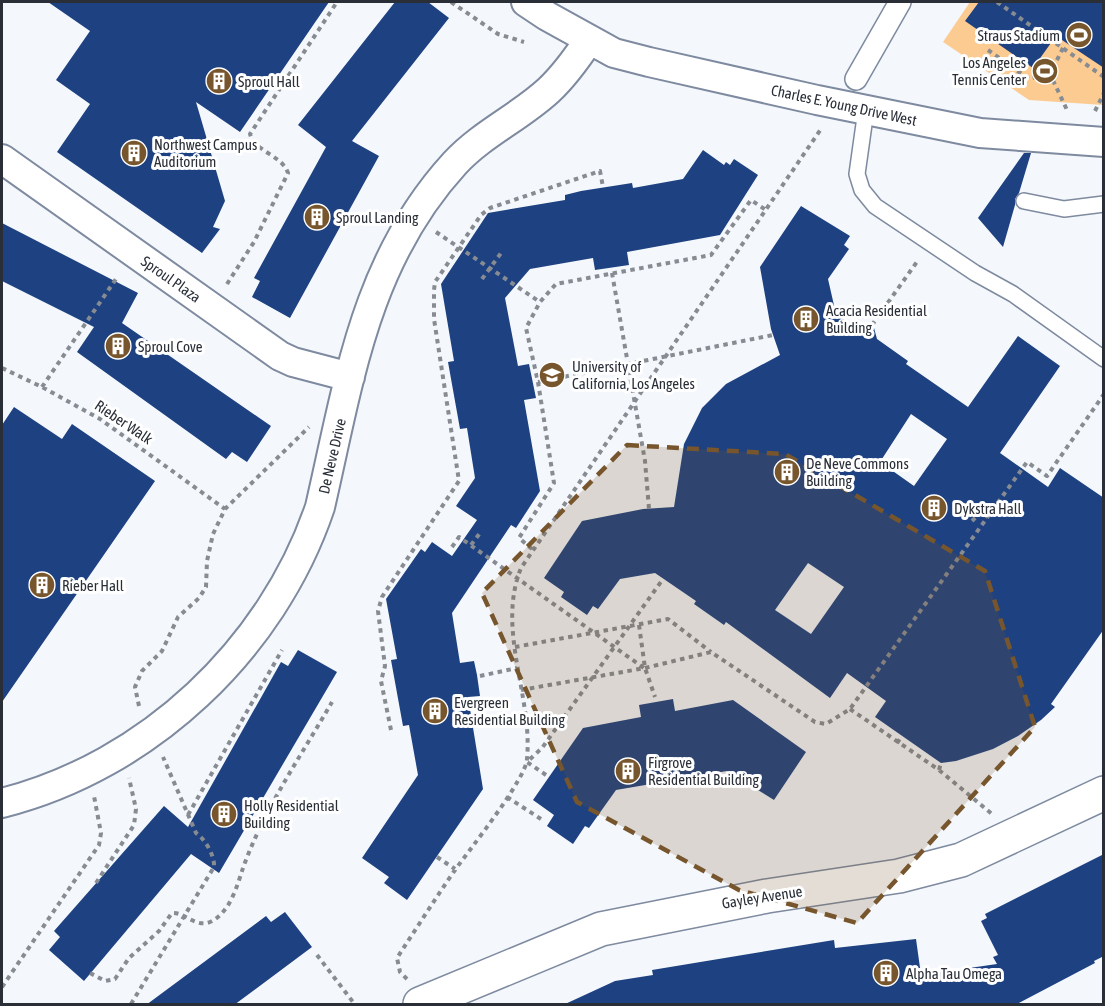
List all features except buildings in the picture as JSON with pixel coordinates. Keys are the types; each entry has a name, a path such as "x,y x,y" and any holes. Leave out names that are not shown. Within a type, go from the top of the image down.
{"street":[{"name":"Charles E. Young Drive West","path":"526,2 614,53 649,62 980,133 1104,142"},
{"path":"856,79 900,2"},
{"name":"De Neve Drive","path":"2,803 72,778 103,763 152,733 215,678 255,633 289,577 310,535 320,507 350,377 382,273 415,213 457,161 498,126 547,92 566,73 589,40"},
{"name":"Sproul Plaza","path":"2,159 280,356 293,362 350,377"},
{"name":"Gayley Avenue","path":"416,994 601,929 746,899 899,876 962,860 1104,793"}],"lane":[{"path":"866,110 857,174 861,190 875,206 930,244 1013,294 1104,359"},
{"path":"1024,201 1064,209 1104,204"}],"path":[{"path":"212,308 254,242 288,173 286,165 252,141 250,134 337,2"},
{"path":"451,2 498,34 524,42"},
{"path":"997,2 1104,77"},
{"path":"1050,74 1063,48"},
{"path":"988,50 1029,79 1050,74"},
{"path":"1050,74 1067,110"},
{"path":"1095,111 1104,93"},
{"path":"527,762 528,733 517,668 512,614 516,580 532,549 823,126"},
{"path":"392,730 381,681 386,666 378,612 382,597 459,482 434,319 434,290 459,247 481,215 490,208 600,171 603,187"},
{"path":"532,549 519,538 554,483 538,382 526,328 540,302 556,284 711,255 751,200 766,210"},
{"path":"432,230 540,302"},
{"path":"872,325 930,244"},
{"path":"482,279 501,253"},
{"path":"612,273 645,461 649,509"},
{"path":"42,387 115,281"},
{"path":"538,382 664,356 721,348 773,335"},
{"name":"Rieber Walk","path":"2,368 100,419 225,509"},
{"path":"515,647 668,619 711,652 815,722 826,724 850,709 1027,462 1047,476 1104,394"},
{"path":"143,713 136,695 138,678 168,643 178,617 199,598 206,587 207,561 213,534 225,509 291,443"},
{"path":"972,521 981,512 988,517"},
{"path":"471,545 480,533"},
{"path":"452,547 459,537 516,580 645,669"},
{"path":"416,994 400,972 396,964 397,958 507,797 527,762 542,748 612,646 663,579"},
{"path":"639,625 645,669 655,697"},
{"path":"188,815 282,650"},
{"path":"521,690 645,669 711,652"},
{"path":"480,676 517,668"},
{"path":"90,973 105,981 115,979 129,958 159,931 172,912 195,922 210,922 225,909 234,894 256,836 332,702"},
{"path":"850,709 939,770 988,810"},
{"path":"897,743 902,736"},
{"path":"527,762 546,775"},
{"path":"939,770 941,763"},
{"path":"131,1005 213,869 215,858 203,837 196,833 168,768"},
{"path":"96,884 134,825 136,809 127,771"},
{"path":"2,987 99,845 101,833 93,790"},
{"path":"507,797 544,821"},
{"path":"437,857 456,869"},
{"path":"316,955 353,1002"}],"highlighted area":[{"path":"627,445 785,454 985,571 1035,727 857,923 739,890 577,802 482,593"}],"shaded area":[{"name":"Los Angeles Tennis Center","path":"970,2 1103,2 1103,105 1029,100 943,42"}],"place":[{"name":"Straus Stadium","path":"1079,35"},
{"name":"Los Angeles Tennis Center","path":"1045,71"},
{"name":"Sproul Hall","path":"219,81"},
{"name":"Northwest Campus Auditorium","path":"134,153"},
{"name":"Sproul Landing","path":"317,217"},
{"name":"Acacia Residential Building","path":"806,319"},
{"name":"Sproul Cove","path":"118,346"},
{"name":"University of California, Los Angeles","path":"552,375"},
{"name":"De Neve Commons Building","path":"787,472"},
{"name":"Dykstra Hall","path":"934,508"},
{"name":"Rieber Hall","path":"42,585"},
{"name":"Evergreen Residential Building","path":"435,711"},
{"name":"Firgrove Residential Building","path":"628,771"},
{"name":"Holly Residential Building","path":"224,814"},
{"name":"Alpha Tau Omega","path":"886,973"}]}
